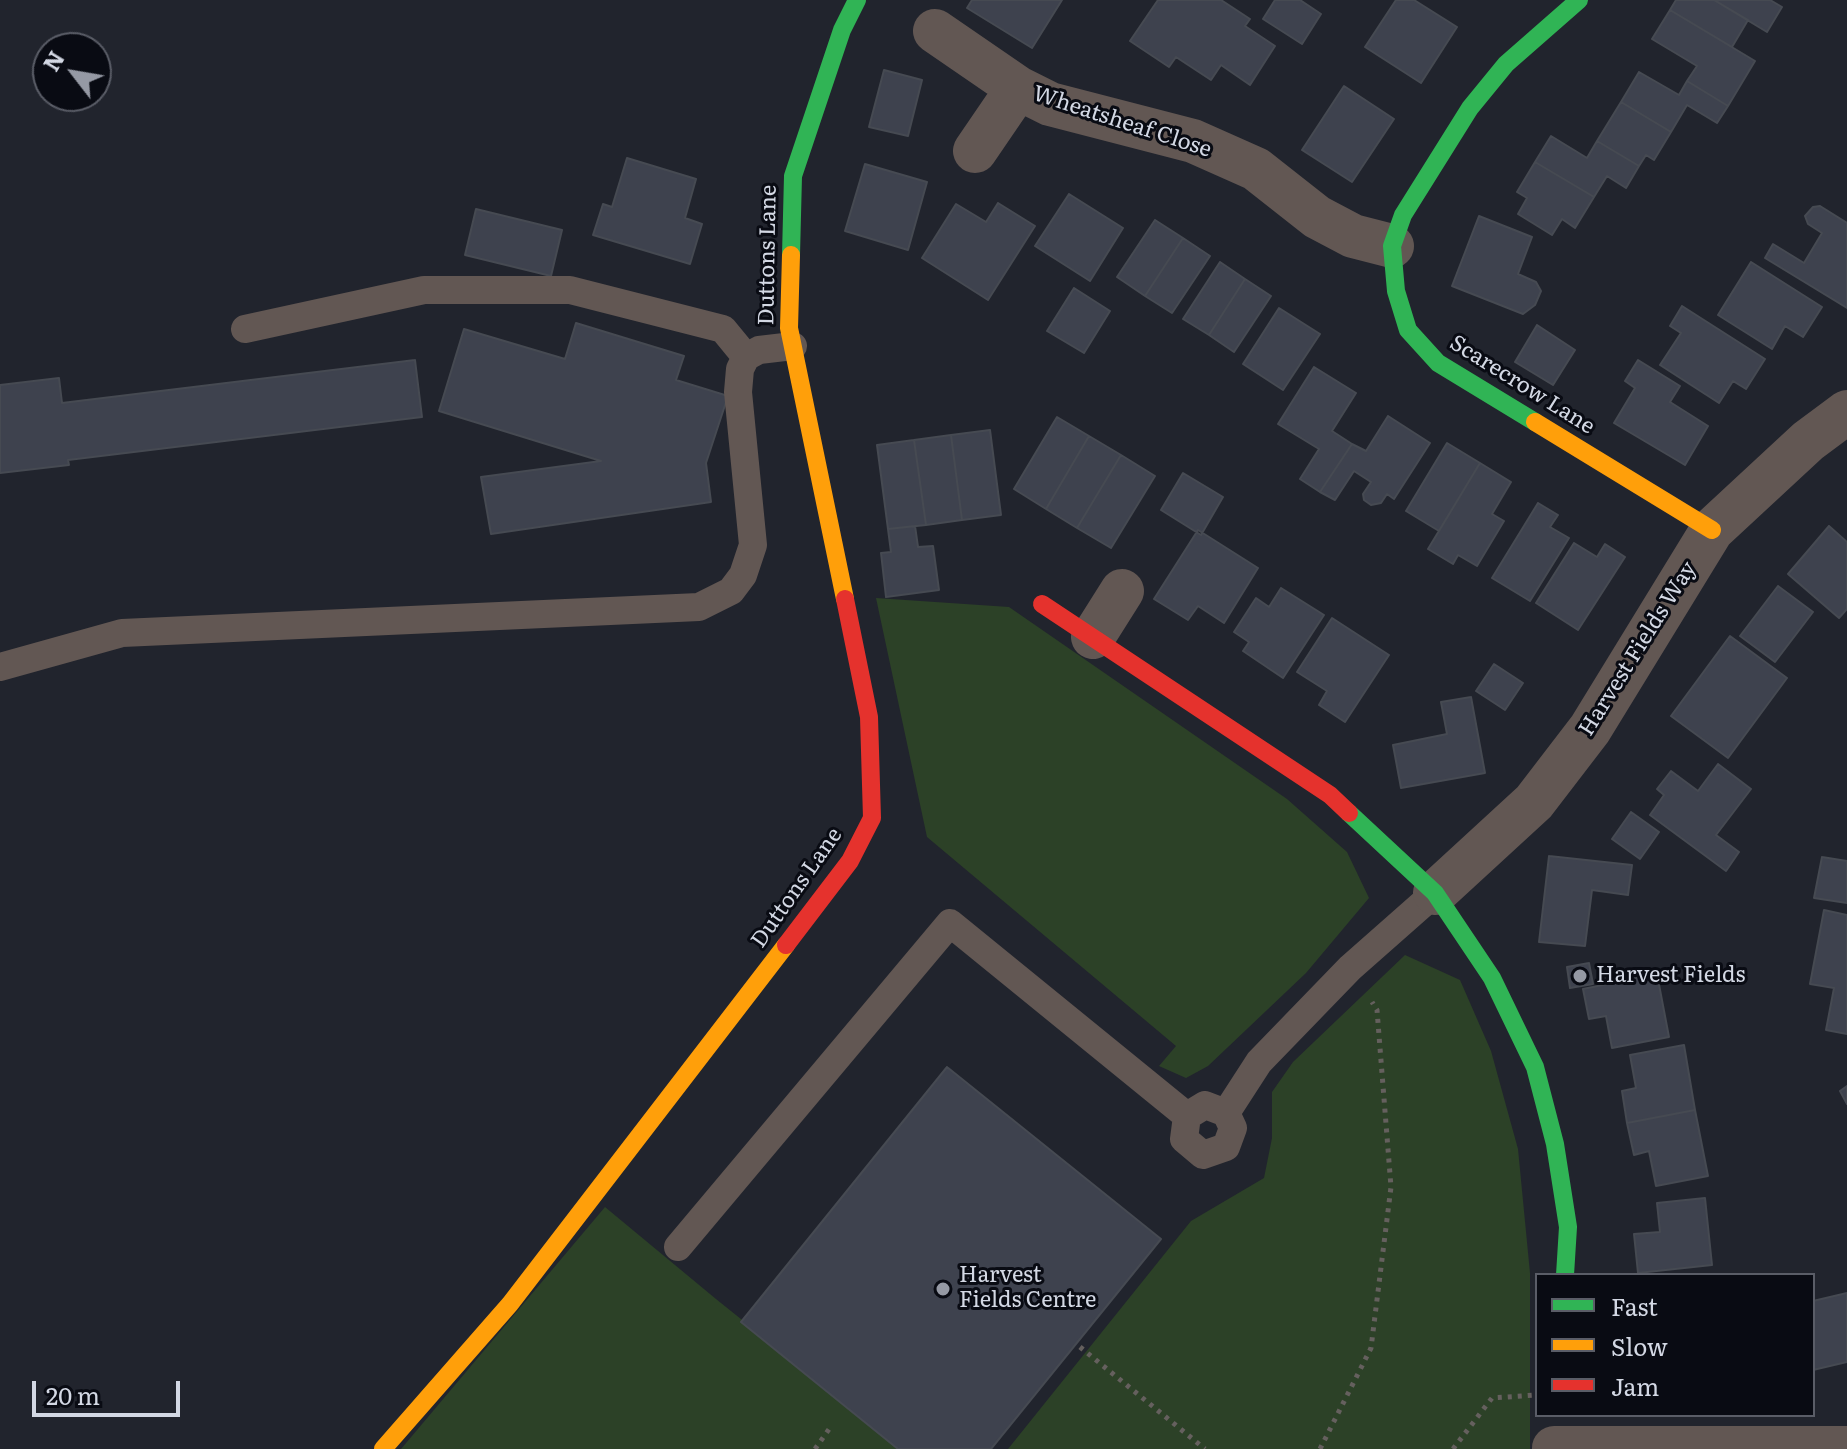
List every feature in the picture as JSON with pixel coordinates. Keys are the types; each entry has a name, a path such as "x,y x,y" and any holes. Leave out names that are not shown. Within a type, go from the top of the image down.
{"street":[{"name":"Duttons Lane","path":"383,1449 510,1304 850,861 872,818 869,717 789,328 793,176 842,30 857,0"},
{"name":"Scarecrow Lane","path":"1579,0 1506,64 1470,108 1403,215 1392,246 1396,291 1408,330 1438,363 1712,530"},
{"name":"Wheatsheaf Close","path":"935,31 1018,88 1050,104 1193,141 1256,169 1317,217 1353,236 1392,246"},
{"name":"Wheatsheaf Close","path":"975,151 1018,88"},
{"name":"Harvest Fields Way","path":"1435,893 1534,802 1562,766 1590,729 1712,530 1808,441 1847,412"},
{"path":"1093,637 1122,591"},
{"path":"1042,604 1330,795 1435,893 1492,978 1535,1067 1555,1144 1568,1227 1565,1273"},
{"path":"1555,1437 1847,1448"}],"lane":[{"path":"245,329 424,290 570,290 723,329 746,357"},
{"path":"0,667 122,633 699,607 731,591 743,575 753,545 738,392 740,369 746,357 759,350 793,346"},
{"path":"1226,1113 1259,1062 1350,968 1435,893"},
{"path":"678,1247 950,923 1187,1116"},
{"path":"1205,1105 1226,1113 1233,1128 1226,1147 1203,1155 1184,1139 1187,1116 1205,1105"}],"path":[{"path":"1320,1449 1371,1348 1391,1187 1377,1010 1350,968"},
{"path":"1080,1347 1205,1449"},
{"path":"1453,1449 1492,1398 1535,1395"},
{"path":"815,1449 832,1425"}],"green space":[{"path":"876,598 1009,607 1287,799 1347,852 1369,898 1306,973 1208,1066 1186,1078 1159,1066 1176,1046 927,837"},
{"path":"1405,955 1460,980 1491,1051 1518,1149 1530,1273 1530,1449 1008,1449 1191,1221 1264,1178 1272,1138 1272,1092 1293,1062"},
{"path":"605,1207 716,1299 903,1449 401,1449"}],"building":[{"path":"972,0 1062,0 1032,48 967,8"},
{"path":"1158,0 1221,0 1250,19 1245,26 1275,46 1250,85 1221,65 1211,80 1176,57 1169,67 1130,41"},
{"path":"1275,0 1300,0 1321,14 1302,44 1263,19"},
{"path":"1396,0 1414,0 1457,27 1421,83 1365,47"},
{"path":"1676,0 1714,0 1748,20 1732,47 1670,10"},
{"path":"1714,0 1770,0 1782,7 1767,32"},
{"path":"1670,10 1755,61 1728,106 1687,81 1697,66 1652,39"},
{"path":"884,70 922,80 908,136 869,127"},
{"path":"1639,72 1679,95 1687,81 1728,106 1717,123 1687,105 1671,132 1621,102"},
{"path":"1344,86 1394,119 1352,182 1302,150"},
{"path":"1621,102 1671,132 1654,160 1646,155 1639,166 1597,141"},
{"path":"1551,136 1587,158 1597,141 1639,166 1626,188 1607,176 1594,197 1535,162"},
{"path":"627,158 696,179 685,218 702,224 690,264 593,235 603,204 612,207"},
{"path":"1535,162 1594,197 1575,228 1562,219 1552,235 1518,214 1527,198 1517,192"},
{"path":"865,164 927,182 908,250 845,231"},
{"path":"1069,194 1123,228 1090,281 1035,246"},
{"path":"998,203 1035,226 988,300 922,258 956,204 986,222"},
{"path":"1820,206 1847,223 1847,308 1765,258 1773,244 1804,263 1822,233 1808,224 1805,216 1813,207"},
{"path":"476,209 562,230 551,276 465,255"},
{"path":"1479,216 1532,237 1518,274 1536,282 1541,291 1535,305 1523,314 1452,286"},
{"path":"1155,220 1183,238 1145,296 1117,277"},
{"path":"1183,238 1210,256 1172,313 1145,296"},
{"path":"1220,262 1245,279 1209,335 1183,319"},
{"path":"1751,262 1822,307 1803,337 1785,326 1772,349 1718,315"},
{"path":"1245,279 1271,296 1234,352 1209,335"},
{"path":"1074,288 1110,311 1084,353 1047,331"},
{"path":"1682,306 1765,359 1746,389 1733,381 1719,403 1660,365 1681,333 1670,326"},
{"path":"1279,308 1320,334 1283,390 1243,364"},
{"path":"576,323 684,356 676,380 728,396 706,463 711,502 491,534 481,477 601,461 439,411 464,329 565,359"},
{"path":"1537,325 1575,350 1553,385 1515,362"},
{"path":"415,360 422,417 68,460 69,465 0,473 0,385 59,378 62,403"},
{"path":"1638,360 1680,386 1670,402 1708,426 1685,465 1614,423 1635,388 1625,381"},
{"path":"1314,367 1356,393 1332,431 1352,444 1320,492 1300,479 1319,449 1278,424"},
{"path":"1388,416 1430,443 1394,499 1387,494 1381,503 1371,505 1364,500 1363,494 1371,482 1354,471 1335,500 1320,492 1352,444 1366,451"},
{"path":"1057,417 1089,436 1046,509 1014,489"},
{"path":"990,430 1001,515 962,520 951,435"},
{"path":"951,435 962,520 926,525 914,440"},
{"path":"1089,436 1121,455 1077,528 1046,509"},
{"path":"914,440 926,525 888,529 877,445"},
{"path":"1447,443 1480,463 1439,531 1406,511"},
{"path":"1121,455 1155,476 1111,548 1077,528"},
{"path":"1480,463 1511,482 1492,514 1504,521 1477,566 1458,555 1453,564 1428,549"},
{"path":"1183,473 1223,497 1201,535 1161,510"},
{"path":"1538,503 1558,515 1550,527 1569,538 1530,601 1492,578"},
{"path":"915,526 918,547 933,546 939,590 886,597 881,553 891,552 888,529"},
{"path":"1829,526 1847,542 1847,609 1839,618 1788,574"},
{"path":"1198,530 1258,568 1224,623 1198,606 1188,620 1154,599"},
{"path":"1574,543 1597,557 1605,544 1625,557 1578,630 1536,603"},
{"path":"1778,586 1813,612 1775,662 1740,636"},
{"path":"1281,588 1324,615 1283,678 1243,651 1249,642 1234,632 1256,598 1269,607"},
{"path":"1332,618 1389,655 1345,722 1319,705 1327,691 1297,672"},
{"path":"1730,636 1787,678 1728,758 1671,716"},
{"path":"1494,664 1523,683 1505,710 1476,691"},
{"path":"1471,697 1485,773 1401,788 1393,745 1447,734 1441,702"},
{"path":"1718,764 1751,789 1716,835 1739,852 1726,871 1650,815 1664,795 1657,789 1671,771 1698,791"},
{"path":"1631,812 1659,832 1640,859 1612,839"},
{"path":"1549,856 1632,865 1628,895 1592,890 1585,946 1539,942"},
{"path":"1822,857 1847,861 1847,903 1814,898"},
{"path":"1824,910 1847,915 1847,1034 1826,1030 1834,988 1810,984"},
{"name":"Harvest Fields","path":"1589,963 1593,984 1570,988 1567,967"},
{"path":"1657,974 1669,1037 1612,1048 1606,1016 1589,1019 1583,989"},
{"path":"1684,1045 1695,1110 1627,1123 1622,1091 1636,1088 1630,1055"},
{"name":"Harvest Fields Centre","path":"947,1067 1161,1239 991,1449 898,1449 741,1322"},
{"path":"1847,1086 1847,1104 1840,1091"},
{"path":"1695,1110 1708,1176 1656,1186 1649,1151 1634,1155 1627,1123"},
{"path":"1705,1198 1712,1265 1638,1273 1634,1234 1660,1232 1657,1203"},
{"path":"1847,1293 1847,1362 1815,1370 1815,1301"}],"traffic: fast":[{"path":"791,255 793,176 842,30 857,0"},
{"path":"1535,422 1438,363 1408,330 1396,291 1392,246 1403,215 1470,108 1506,64 1579,0"},
{"path":"1349,813 1435,893 1492,978 1535,1067 1555,1144 1568,1227 1565,1273"}],"traffic: slow":[{"path":"791,255 789,328 845,599"},
{"path":"1535,422 1712,530"},
{"path":"383,1449 510,1304 786,945"}],"traffic: jam":[{"path":"786,945 850,861 872,818 869,717 845,599"},
{"path":"1042,604 1330,795 1349,813"}],"place":[{"name":"Harvest Fields","path":"1580,976"},
{"name":"Harvest Fields Centre","path":"943,1289"}]}
